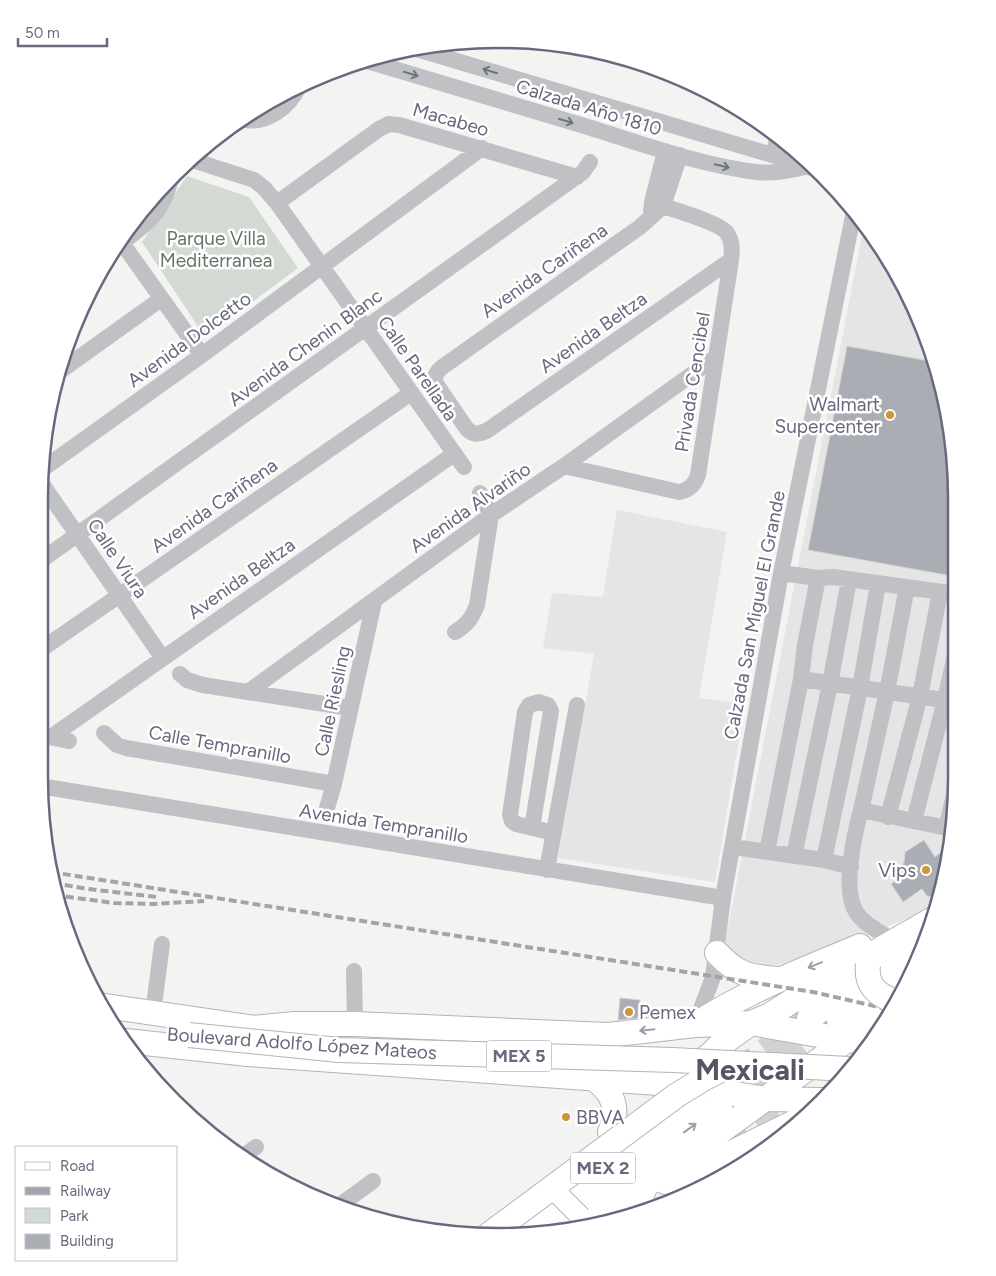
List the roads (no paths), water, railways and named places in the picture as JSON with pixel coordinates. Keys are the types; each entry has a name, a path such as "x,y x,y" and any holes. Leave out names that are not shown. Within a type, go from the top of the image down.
{"highway":[{"path":"695,1025 722,1007 780,979 875,951 922,931"},
{"path":"804,1024 921,934"},
{"path":"875,951 867,973 871,986 889,1001"},
{"path":"483,1228 548,1184 610,1132 711,1054 718,1046 752,1023 770,1015 875,951"},
{"path":"717,953 729,966 748,975 780,979"},
{"path":"849,1039 893,993"},
{"name":"Boulevard Adolfo López Mateos","path":"110,1007 253,1028 383,1037 759,1052 849,1039"},
{"path":"643,1175 766,1099 849,1039 883,1011"},
{"path":"253,1028 295,1024 355,1024 608,1035 695,1025 804,1024 849,1039 863,1041"},
{"path":"804,1024 809,1048 809,1062 804,1071"},
{"name":"Boulevard Adolfo López Mateos","path":"123,1028 339,1050 673,1060 843,1068"},
{"path":"133,1041 248,1054 672,1084 726,1100 814,1100"},
{"path":"498,1228 677,1095 722,1068 759,1052"},
{"path":"711,1054 710,1073 721,1088 726,1100"},
{"path":"591,1077 602,1084 612,1101 615,1116 610,1132"},
{"name":"MEX 2","path":"562,1224 643,1175 726,1100"},
{"name":"MEX 2","path":"522,1228 596,1172 694,1103"},
{"path":"643,1175 667,1181 688,1174 779,1130"},
{"path":"643,1175 676,1151"},
{"path":"642,1205 643,1175"}],"main road":[{"path":"596,1218 643,1175"},
{"path":"548,1184 588,1219"}],"street":[{"name":"Calzada Año 1810","path":"429,53 772,155 803,166"},
{"name":"Calzada Año 1810","path":"377,64 673,153 724,166 757,172 788,172 807,170"},
{"path":"252,120 257,121 270,116 289,103 293,97"},
{"name":"Macabeo","path":"277,203 389,124 399,125 482,148 577,177"},
{"path":"772,155 776,144"},
{"name":"Avenida Dolcetto","path":"48,465 202,355 482,148"},
{"path":"655,208 673,153"},
{"name":"Calle Parellada","path":"198,162 254,180 264,188 277,203 464,467"},
{"name":"Avenida Chenin Blanc","path":"48,556 577,177 588,168 590,162"},
{"path":"136,231 152,218 160,208 167,192"},
{"name":"Privada Cencibel","path":"564,466 671,491 684,491 690,488 695,483 698,475 732,245 728,234 724,230 655,208"},
{"name":"Avenida Cariñena","path":"476,434 467,430 436,384 434,378 436,373 620,241 655,208"},
{"name":"Calzada San Miguel El Grande","path":"695,1025 713,977 723,898 781,573 852,220"},
{"path":"124,247 202,355"},
{"name":"Avenida Beltza","path":"476,434 488,430 731,260"},
{"path":"67,366 161,300"},
{"name":"Avenida Alvariño","path":"248,692 491,515 564,466 716,357"},
{"name":"Avenida Cariñena","path":"48,645 412,393"},
{"name":"Avenida Beltza","path":"48,734 454,454"},
{"path":"455,632 468,623 477,605 491,515 480,492"},
{"name":"Calle Viura","path":"48,493 162,657"},
{"path":"781,573 948,593"},
{"path":"767,852 801,679 805,645 818,578"},
{"path":"794,856 830,684 848,580"},
{"path":"824,860 860,688 878,584"},
{"path":"875,951 868,925 855,912 849,889 860,810 887,692 907,588"},
{"path":"888,817 920,696 940,592"},
{"name":"Calle Riesling","path":"327,808 374,602"},
{"path":"180,674 187,680 203,686 350,708"},
{"path":"801,679 948,701"},
{"path":"532,828 551,711 548,705 539,702 533,702 526,708 510,806 512,821 516,824 532,828 554,833"},
{"path":"547,870 577,705"},
{"path":"914,821 948,711"},
{"name":"Calle Tempranillo","path":"104,733 116,745 126,748 334,784"},
{"path":"48,737 68,741"},
{"name":"Avenida Tempranillo","path":"48,787 723,898"},
{"path":"860,810 946,827"},
{"path":"732,847 824,860 851,867"},
{"path":"153,1014 162,944"},
{"path":"354,971 355,1024"},
{"path":"344,1202 372,1180"}],"tunnel":[{"path":"736,1072 805,1020"},
{"path":"725,1103 832,1026"},
{"path":"722,1134 808,1105"}],"railway":[{"path":"58,873 813,992 885,1008"},
{"path":"60,884 157,897"},
{"path":"63,896 114,903 154,904 204,901"}],"place":[{"name":"Walmart Supercenter","path":"890,415"},
{"name":"Vips","path":"926,870"},
{"name":"Pemex","path":"629,1012"},
{"name":"BBVA","path":"566,1117"}],"district":[{"name":"Mexicali","path":"750,1070"}],"park label":[{"name":"Parque Villa Mediterranea","path":"216,249"}]}
